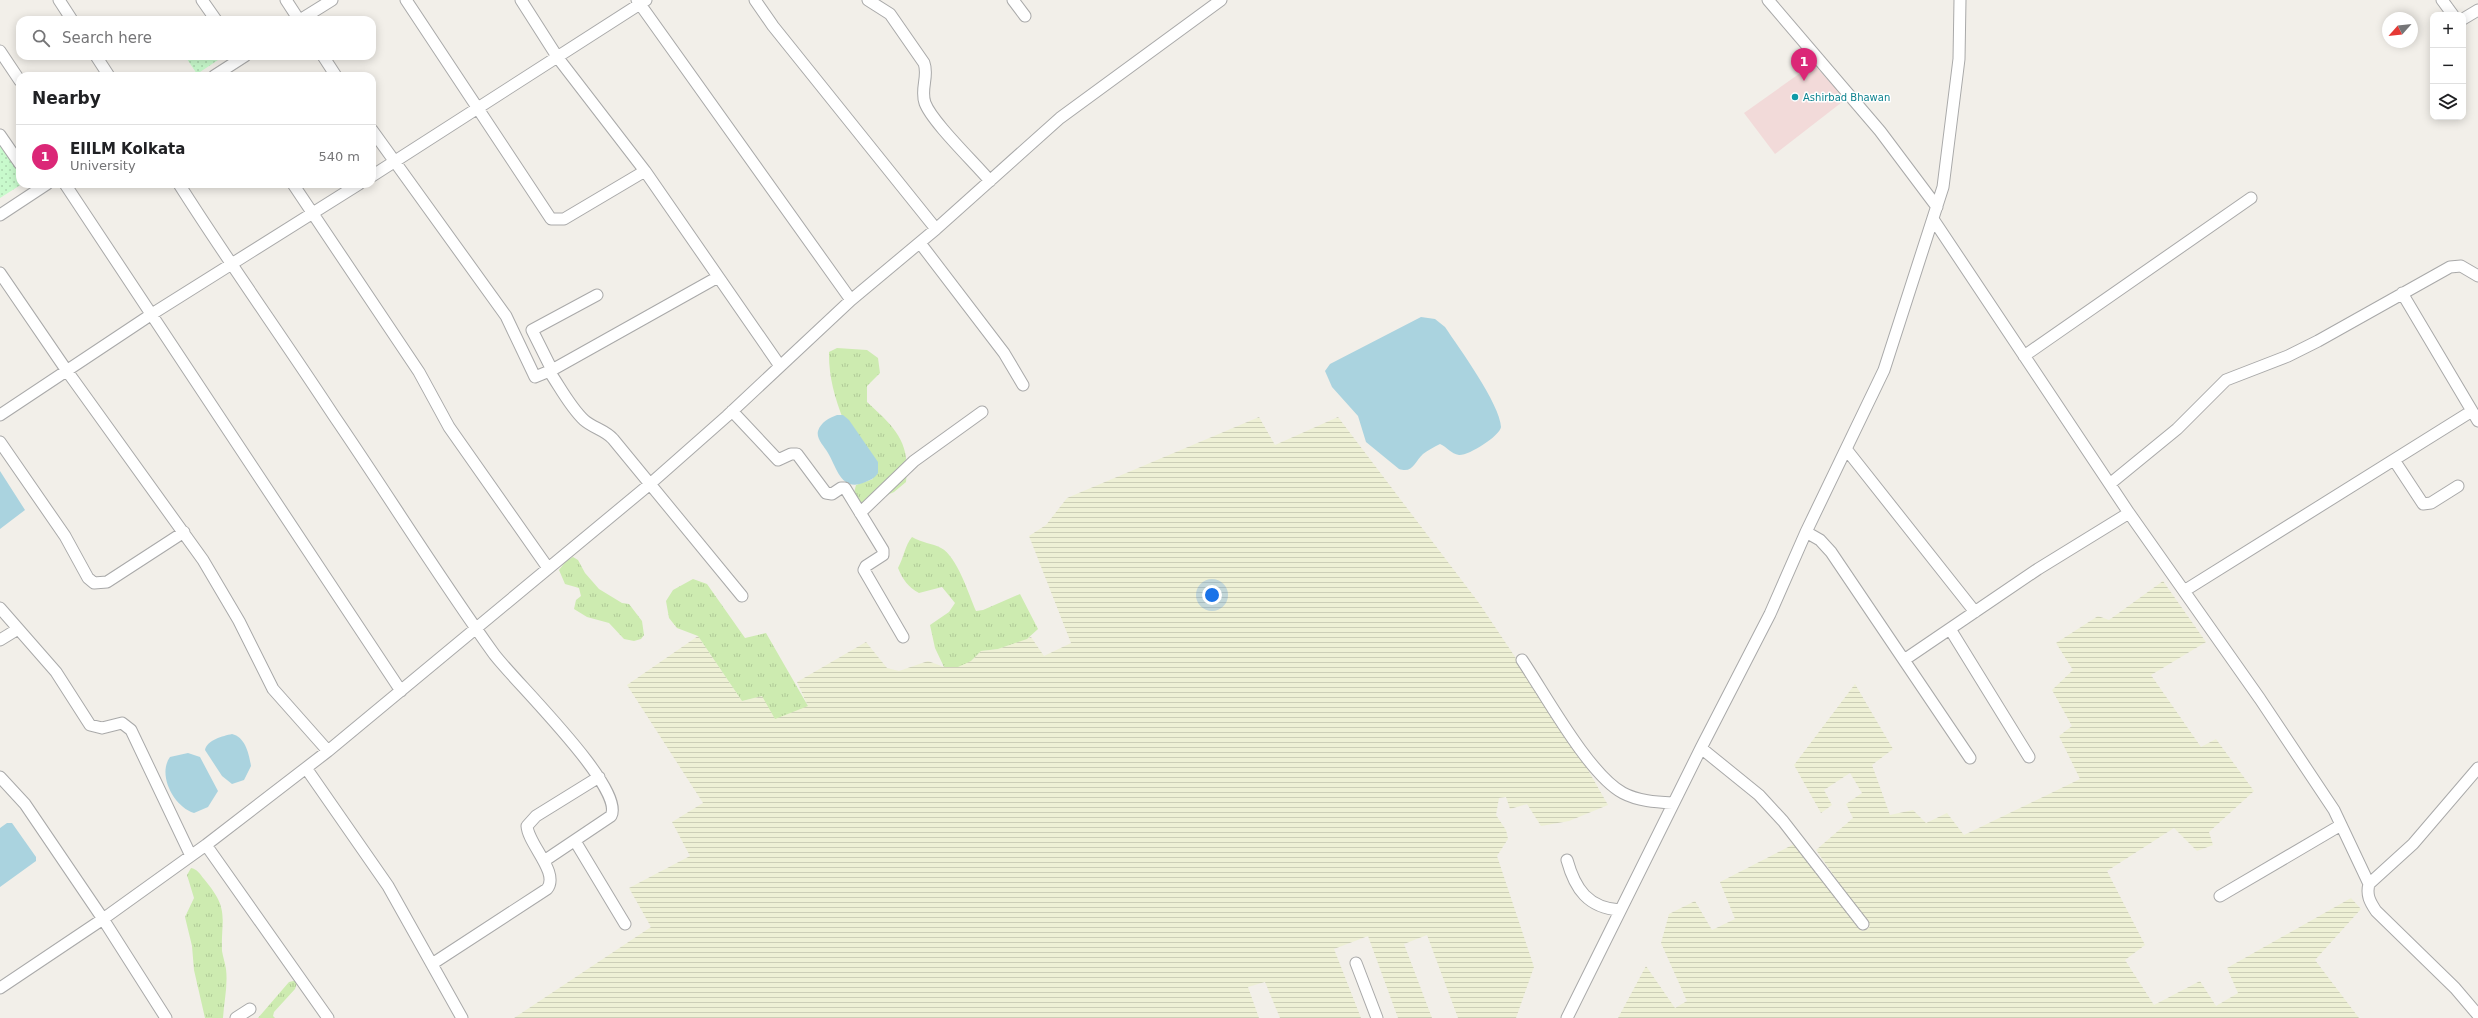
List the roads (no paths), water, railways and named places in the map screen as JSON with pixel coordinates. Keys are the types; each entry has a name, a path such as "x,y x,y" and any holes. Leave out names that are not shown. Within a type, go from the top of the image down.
{"street":[{"path":"59,0 69,16"},
{"path":"202,0 213,16"},
{"path":"286,0 297,16"},
{"path":"306,16 332,0"},
{"path":"406,0 476,109 550,219 564,219 645,172"},
{"path":"521,0 558,58 645,172 780,366"},
{"path":"755,0 773,26 936,229"},
{"path":"868,0 890,14 924,63 926,70 923,93 932,115 990,181"},
{"path":"1014,0 1025,16"},
{"path":"1,987 103,919 191,856 328,751 650,484 732,411 851,300 920,243 1060,118 1221,0"},
{"path":"1768,0 1880,131 1937,207"},
{"path":"1567,1018 1700,748 1770,614 1806,532 1884,370 1943,187 1959,59 1960,0"},
{"path":"2442,0 2451,12"},
{"path":"376,173 558,58 641,1 851,300"},
{"path":"2466,17 2478,10"},
{"path":"0,51 16,75"},
{"path":"99,60 106,72"},
{"path":"223,72 239,60"},
{"path":"326,60 333,72"},
{"path":"0,135 16,158"},
{"path":"376,136 506,316 534,376 550,370 718,277"},
{"path":"0,215 37,188"},
{"path":"68,188 402,691"},
{"path":"182,188 230,265 338,420 476,629 512,677 580,751 599,777 612,800 614,811 606,821 544,861"},
{"path":"296,188 425,382 449,427 548,568"},
{"path":"0,415 152,314 353,188"},
{"path":"2024,356 2251,198"},
{"path":"1933,220 2129,513 2321,790 2341,825 2369,884 2369,900 2376,910 2456,988 2478,1015"},
{"path":"920,243 1004,354 1023,385"},
{"path":"2110,483 2177,429 2226,380 2288,356 2450,267 2461,266 2478,276"},
{"path":"0,273 67,371 184,532 239,621 273,689 328,751"},
{"path":"2402,293 2478,421"},
{"path":"597,295 532,330 550,370 577,413 591,425 612,438 742,596"},
{"path":"732,411 774,458 780,460 791,454 797,454 824,491 832,494 843,487 883,552 883,555 866,566 864,570 903,637"},
{"path":"2184,591 2472,411"},
{"path":"860,513 914,461 982,412"},
{"path":"0,442 65,536 88,578 94,584 107,582 184,532"},
{"path":"1846,449 1975,612"},
{"path":"2394,460 2423,504 2431,503 2458,486"},
{"path":"1904,660 2038,569 2129,513"},
{"path":"1806,532 1820,540 1831,552 1970,758"},
{"path":"0,608 56,672 90,725 102,728 122,723 131,730 191,856"},
{"path":"0,640 18,629"},
{"path":"1950,629 2029,757"},
{"path":"1525,663 1587,758 1608,783 1623,793 1643,800 1673,803"},
{"path":"1700,748 1759,795 1783,820 1863,924"},
{"path":"306,768 388,886 462,1018"},
{"path":"2369,884 2413,844 2478,768"},
{"path":"0,777 25,804 103,919 166,1018"},
{"path":"432,964 547,890 550,885 550,878 544,861 527,832 527,826 530,821 599,777"},
{"path":"2220,896 2341,825"},
{"path":"575,840 625,924"},
{"path":"206,845 328,1018"},
{"path":"1566,860 1572,877 1586,899 1600,907 1620,910"},
{"path":"1356,963 1377,1018"},
{"path":"236,1018 250,1009"}],"water":[{"path":"1421,317 1435,319 1445,327 1487,391 1499,417 1501,427 1490,440 1476,449 1459,455 1451,452 1440,444 1423,454 1411,468 1404,470 1399,469 1366,442 1358,416 1332,387 1325,371 1330,364"},
{"path":"837,415 843,415 849,420 878,462 878,473 870,480 856,485 845,481 837,471 828,453 819,440 818,431 821,425 828,419"},
{"path":"0,471 25,510 0,529"},
{"path":"232,734 240,738 246,746 251,766 244,780 232,784 222,776 205,750 212,741"},
{"path":"188,753 200,757 218,791 208,807 194,813 187,810 174,797 170,790 165,772 166,764 170,757"},
{"path":"7,823 12,823 36,857 36,861 0,887 0,828"}],"place":[{"name":"EIILM Kolkata","path":"1804,81"},
{"name":"Ashirbad Bhawan","path":"1795,97"}]}
